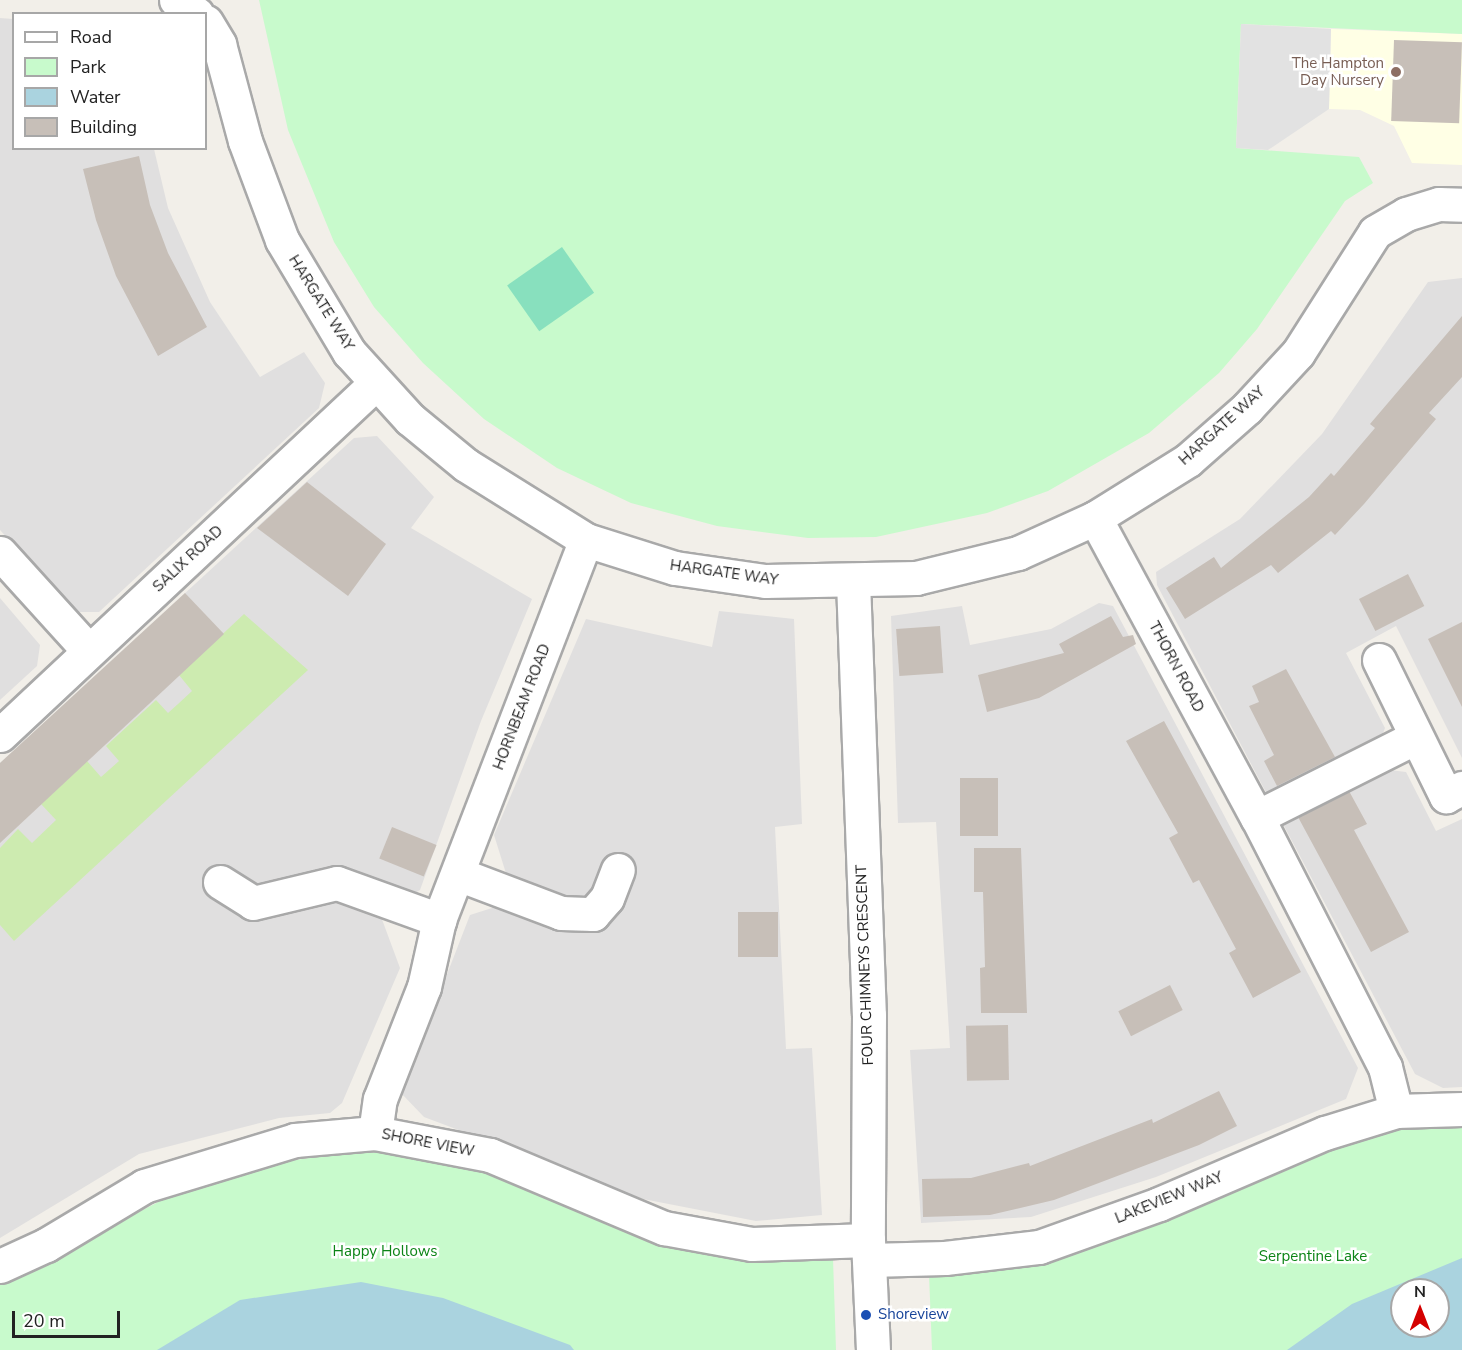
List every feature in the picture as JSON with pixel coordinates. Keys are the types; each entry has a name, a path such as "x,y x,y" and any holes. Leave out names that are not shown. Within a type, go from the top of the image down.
{"street":[{"name":"HARGATE WAY","path":"207,28 219,44 245,141 282,240 329,322 376,383 410,419 466,465 586,540 675,568 765,581 916,578 979,565 1018,553 1095,518 1188,460 1247,408 1298,353 1376,232 1406,214 1439,204 1462,205"},
{"name":"SALIX ROAD","path":"0,735 376,383"},
{"name":"THORN ROAD","path":"1095,518 1257,817 1385,1067 1396,1111"},
{"name":"HORNBEAM ROAD","path":"375,1133 380,1099 424,987 439,920 586,540"},
{"path":"0,553 89,651"},
{"name":"FOUR CHIMNEYS CRESCENT","path":"853,580 869,1015 868,1250 873,1350"},
{"path":"1379,660 1446,796 1462,788"},
{"path":"1257,817 1416,738"},
{"path":"458,873 561,913 593,914 608,898 618,870"},
{"path":"220,882 253,903 337,883 439,920"},
{"name":"LAKEVIEW WAY","path":"868,1250 945,1258 1039,1247 1159,1204 1325,1133 1396,1111 1462,1109"},
{"name":"SHORE VIEW","path":"0,1266 46,1245 144,1186 295,1140 375,1133 490,1155 664,1228 753,1244 868,1250"}],"shaded area":[{"path":"0,18 12,19 12,150 154,150 168,208 210,302 260,377 304,352 325,383 319,408 99,612 75,612 0,530"},
{"path":"1241,24 1331,29 1329,109 1268,150 1236,148"},
{"name":"The Hampton Day Nursery","path":"1331,29 1462,34 1462,165 1412,163 1394,126 1360,110 1329,109"},
{"path":"1462,278 1462,758 1396,626 1346,653 1385,728 1378,746 1270,800 1157,585 1156,572 1240,519 1322,434 1428,282"},
{"path":"377,436 434,497 411,528 532,599 481,721 420,890 380,914 400,968 342,1103 330,1113 279,1118 139,1154 0,1238 0,763 354,438"},
{"path":"0,598 40,645 37,666 0,700"},
{"path":"1099,603 1113,606 1358,1068 1346,1099 1156,1177 1031,1217 921,1223 910,1050 950,1048 936,822 898,823 891,616 962,606 970,645 1051,629"},
{"path":"719,611 794,619 802,824 775,827 786,1049 812,1048 822,1215 756,1221 643,1199 424,1117 401,1093 470,915 492,908 509,883 494,835 586,619 712,647"},
{"path":"1389,770 1406,772 1436,831 1462,819 1462,1087 1443,1088 1415,1074 1283,824"}],"green space":[{"path":"259,0 1462,0 1462,34 1241,24 1236,148 1359,157 1373,183 1345,201 1257,329 1219,373 1149,433 1048,491 987,513 876,537 808,538 717,526 631,503 557,468 484,419 423,363 374,307 334,242 288,130"},
{"path":"562,247 594,293 539,331 507,285"},
{"path":"244,614 308,670 14,941 0,925 0,848 18,829 32,843 56,820 41,804 87,761 101,777 119,761 106,746 156,700 168,713 192,691 179,675"},
{"name":"Serpentine Lake","path":"1462,1121 1462,1350 932,1350 929,1274 987,1271 1067,1255 1192,1211 1321,1150 1400,1128"},
{"name":"Happy Hollows","path":"349,1152 397,1153 469,1167 506,1179 632,1234 676,1246 833,1258 836,1350 0,1350 0,1284 166,1198 262,1165"}],"water":[{"name":"Serpentine Lake","path":"1462,1258 1462,1350 1287,1350 1352,1304 1390,1288 1390,1338 1450,1338 1450,1278 1414,1278"},
{"name":"Happy Hollows","path":"361,1282 443,1298 570,1345 574,1350 157,1350 240,1300"}],"building":[{"path":"1394,40 1462,42 1459,123 1391,121"},
{"path":"139,156 150,205 168,253 207,327 158,356 116,276 96,220 83,169"},
{"path":"1462,316 1462,377 1429,413 1436,419 1364,504 1335,535 1331,531 1278,573 1271,565 1185,619 1166,588 1214,557 1221,568 1309,497 1331,473 1334,476 1375,428 1370,424"},
{"path":"307,482 386,544 348,596 257,528"},
{"path":"1408,574 1424,606 1375,631 1359,599"},
{"path":"185,593 224,634 0,843 0,763"},
{"path":"1111,616 1123,637 1133,635 1136,644 1039,698 987,712 978,675 1064,653 1059,644"},
{"path":"1462,622 1462,707 1428,639"},
{"path":"940,626 943,673 899,676 896,629"},
{"path":"1286,669 1335,757 1277,786 1264,761 1274,755 1249,706 1259,702 1252,686"},
{"path":"1164,721 1301,972 1253,998 1229,953 1236,949 1199,880 1193,883 1169,838 1178,833 1126,741"},
{"path":"960,778 998,778 998,836 960,836"},
{"path":"1349,791 1367,824 1354,830 1409,932 1371,952 1298,817"},
{"path":"392,827 437,845 424,877 379,859"},
{"path":"974,848 1021,848 1027,1013 981,1013 980,968 985,967 983,892 974,892"},
{"path":"738,912 778,912 778,957 738,957"},
{"path":"1170,985 1183,1010 1131,1036 1118,1011"},
{"path":"1008,1025 1009,1080 967,1081 966,1026"},
{"path":"1219,1091 1237,1126 1199,1145 1054,1200 990,1215 923,1217 922,1179 971,1178 1029,1163 1030,1166 1152,1119 1153,1123"}],"place":[{"name":"The Hampton Day Nursery","path":"1396,72"},
{"name":"Shoreview","path":"866,1315"}]}
